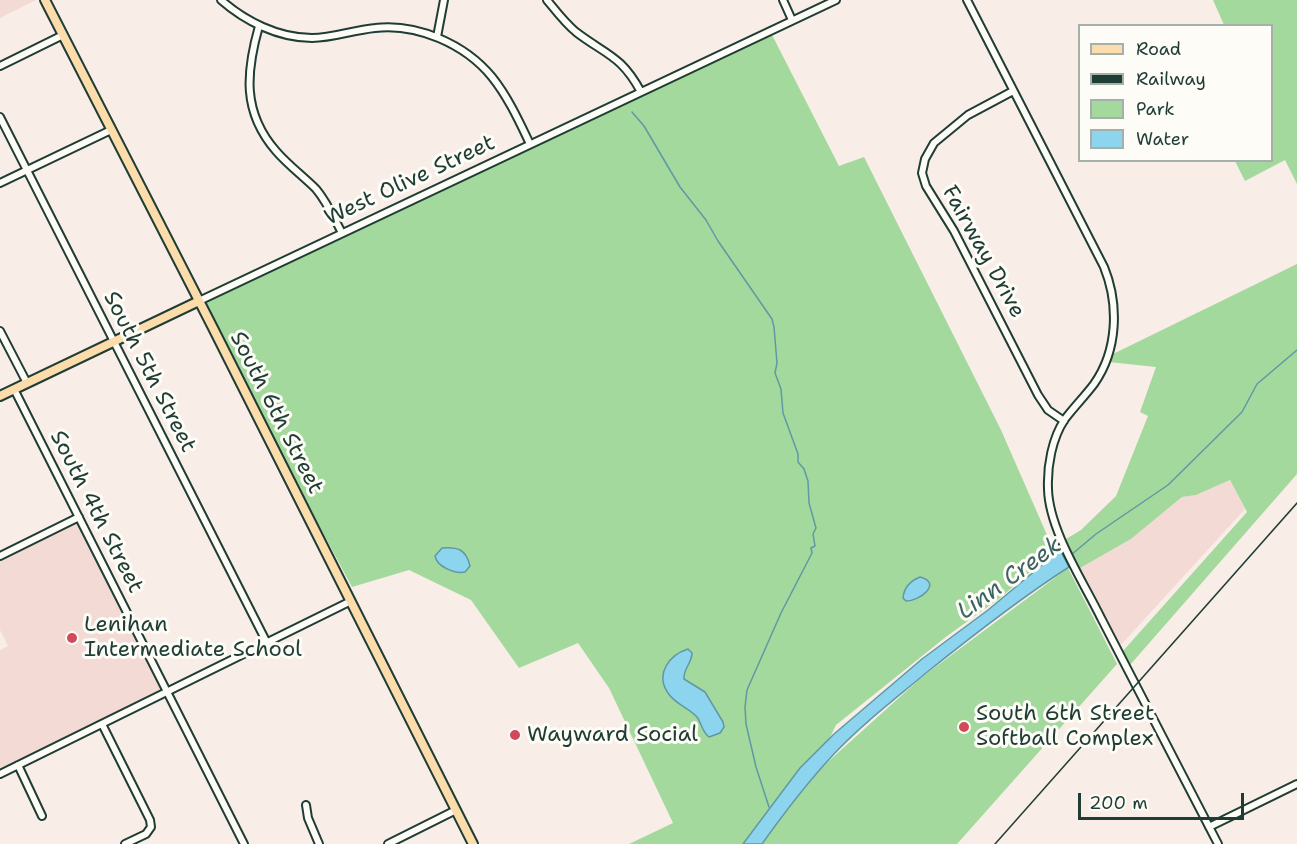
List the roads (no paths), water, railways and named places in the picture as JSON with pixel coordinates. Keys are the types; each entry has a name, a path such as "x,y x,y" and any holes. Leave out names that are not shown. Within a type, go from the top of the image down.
{"main road":[{"name":"South 6th Street","path":"45,0 472,844"},
{"name":"West Olive Street","path":"0,396 199,301"}],"street":[{"path":"221,0 240,16 259,26 309,38 385,27 417,30 437,37 471,57 491,76 505,94 530,144"},
{"path":"437,37 444,0"},
{"path":"548,0 576,32 620,62 631,73 641,92"},
{"path":"783,0 792,20"},
{"name":"West Olive Street","path":"199,301 836,0"},
{"path":"968,0 1012,91 1097,252 1112,291 1114,327 1108,357 1095,383 1064,421 1052,452 1048,477 1049,504 1062,540 1218,844"},
{"path":"259,26 251,53 248,84 257,121 276,152 323,198 342,233"},
{"path":"0,66 63,35"},
{"name":"Fairway Drive","path":"1012,91 968,115 934,143 925,159 922,173 926,186 954,231 1038,395 1048,410 1064,421"},
{"name":"South 5th Street","path":"0,117 267,642"},
{"path":"0,183 111,130"},
{"path":"0,331 27,383"},
{"name":"South 4th Street","path":"14,389 244,844"},
{"path":"0,556 79,517"},
{"path":"0,774 351,601"},
{"path":"102,724 150,820 151,827 146,834 125,844"},
{"path":"18,765 42,816"},
{"path":"1209,827 1297,784"},
{"path":"306,805 308,818 319,844"},
{"path":"388,844 456,810"}],"water":[{"path":"442,548 461,550 470,566 465,572 461,572 452,571 443,566 435,556"},
{"path":"1060,550 1069,567 978,632 878,713 823,766 762,844 743,844 800,768 834,734 922,659 988,610"},
{"path":"920,577 929,583 927,591 917,598 906,601 903,598 906,588"},
{"path":"688,649 692,657 684,679 705,692 723,722 724,727 720,733 709,737 697,717 674,700 664,686 666,666 675,656"}],"waterway":[{"path":"632,112 644,126 680,187 706,220 772,319 777,363 775,373 781,389 783,413 798,454 798,462 804,469 808,481 809,503 816,528 813,534 815,546 811,548 812,553 781,613 747,690 746,724 756,767 769,807"},
{"name":"Linn Creek","path":"1071,555 1096,534 1168,485 1242,412 1257,384 1297,350"}],"railway":[{"path":"995,844 1297,503"}],"place":[{"name":"Lenihan Intermediate School","path":"72,638"},
{"name":"South 6th Street Softball Complex","path":"964,727"},
{"name":"Wayward Social","path":"515,735"}]}
